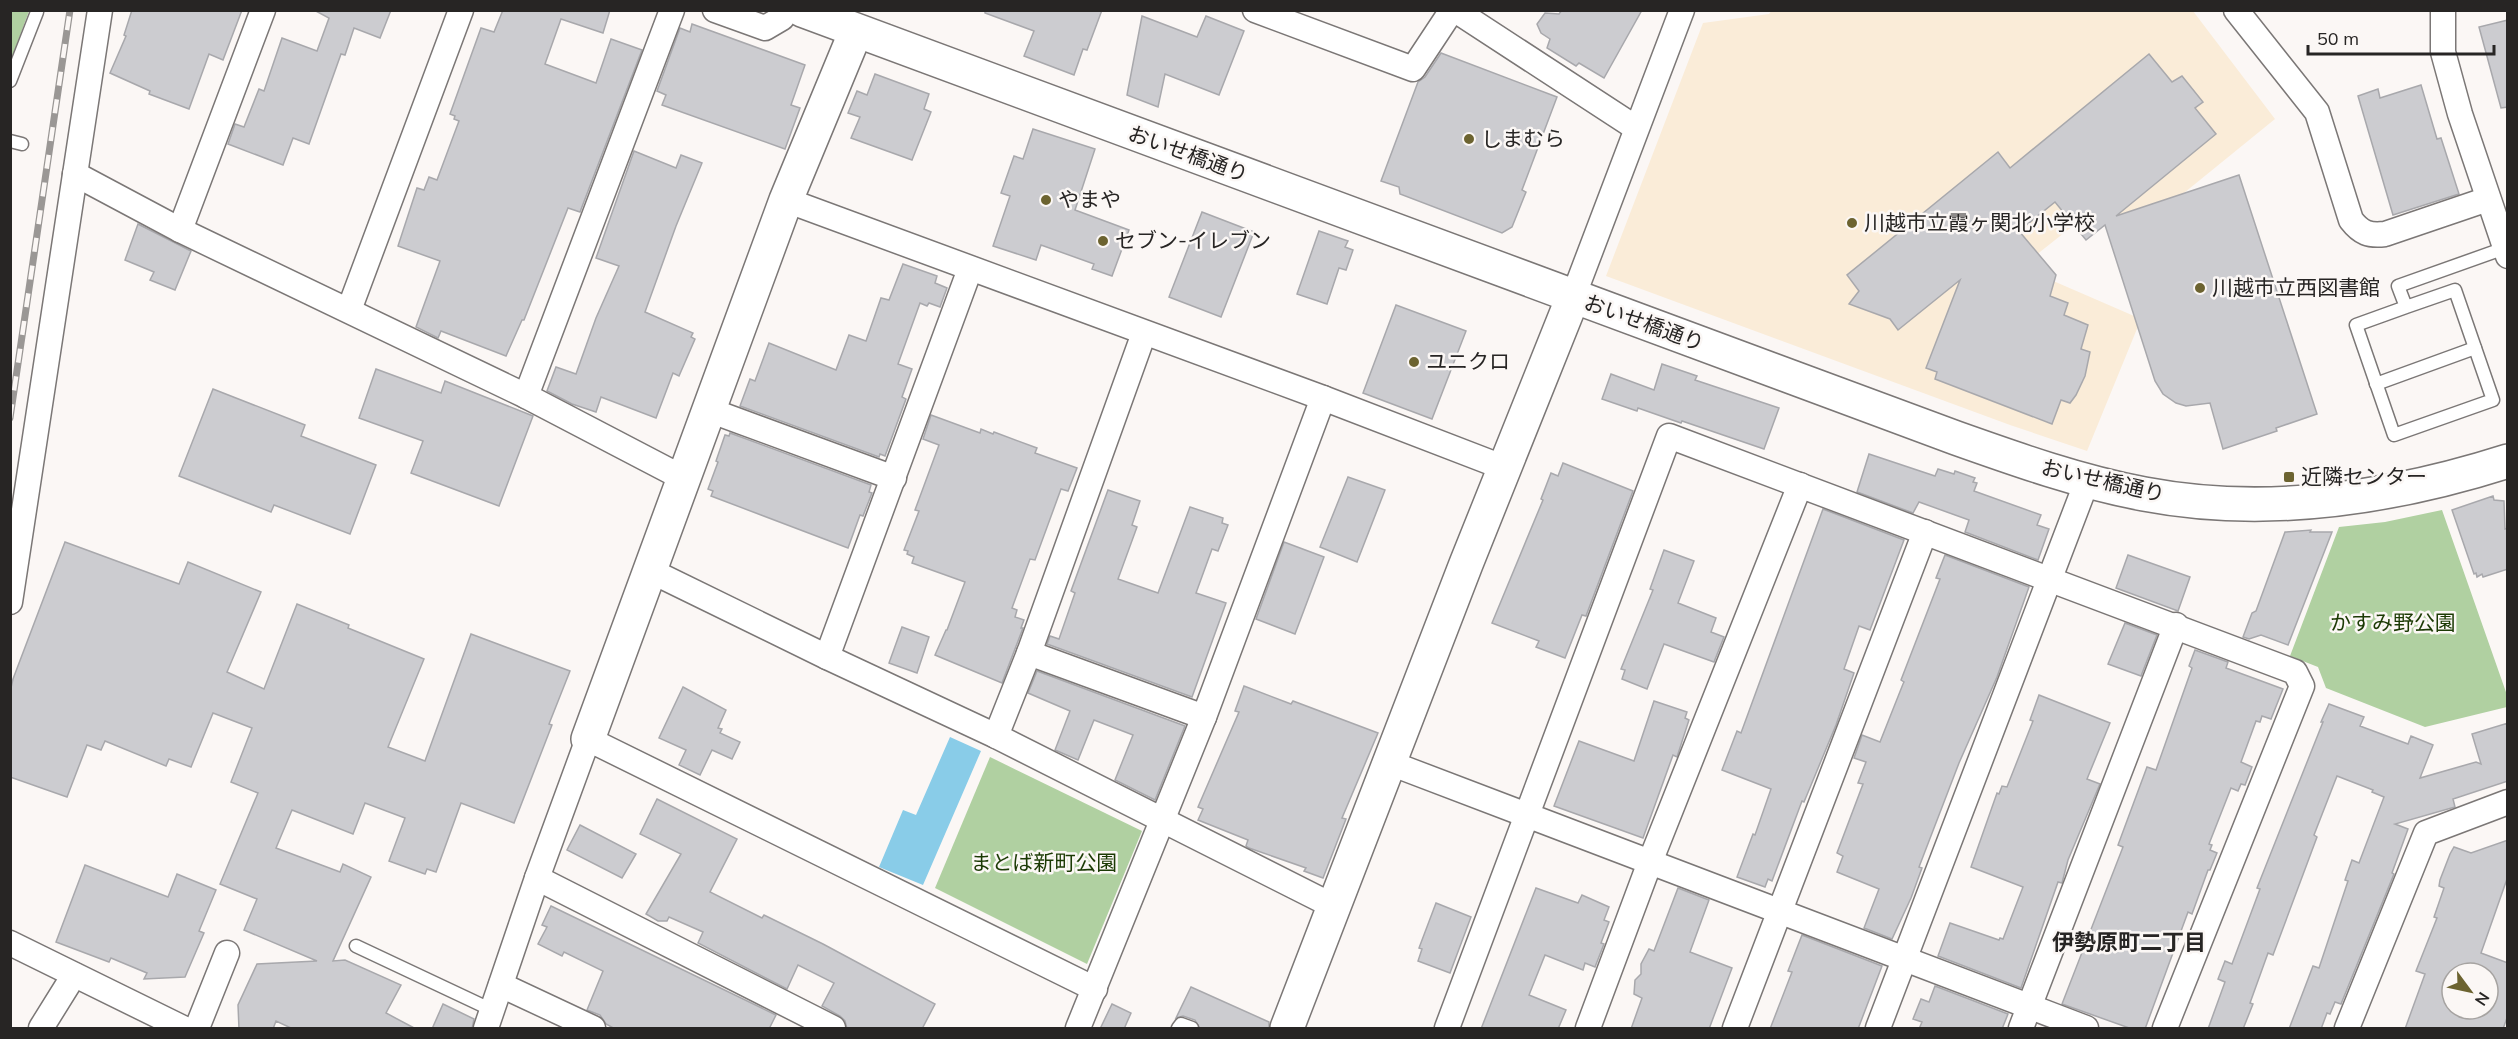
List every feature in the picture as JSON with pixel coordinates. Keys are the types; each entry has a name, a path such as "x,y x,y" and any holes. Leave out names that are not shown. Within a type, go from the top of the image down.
{"street":[{"path":"10,602 100,10"},
{"path":"180,230 263,10"},
{"path":"349,310 461,10"},
{"path":"526,396 672,10"},
{"path":"715,10 765,28 782,18 787,10"},
{"name":"おいせ橋通り","path":"802,10 860,21 1573,297 1978,446 2087,481 2194,501 2290,503 2405,487 2508,461"},
{"path":"1255,10 1413,69 1454,10 1636,128"},
{"path":"1287,1029 1573,297 1682,10"},
{"path":"2236,10 2317,112 2351,220 2359,231 2371,236 2385,234 2495,199"},
{"path":"2443,10 2443,52 2495,199 2506,252"},
{"path":"489,1019 537,878 786,200 860,21"},
{"path":"75,174 180,230 526,396 683,478"},
{"path":"786,200 1323,398 1505,468"},
{"path":"827,657 970,269"},
{"path":"996,736 1029,653 1144,333"},
{"path":"1078,1029 1204,717 1323,398"},
{"path":"709,410 894,478"},
{"path":"1447,1029 1670,436 2295,672 2302,686 2165,1029"},
{"path":"1878,1029 2087,481"},
{"path":"1588,1029 1650,862 1800,485"},
{"path":"1735,1029 1925,532"},
{"path":"651,571 996,736 1335,907"},
{"path":"2021,1029 2176,626"},
{"path":"1029,653 1204,717"},
{"path":"588,739 1095,988"},
{"path":"1389,763 1779,913 2030,1005 2086,1029"},
{"path":"2347,1029 2426,833 2508,802"},
{"path":"537,878 830,1028"},
{"path":"10,943 183,1029"},
{"path":"197,1029 227,953"},
{"path":"41,1029 74,975"},
{"path":"501,985 593,1029"}],"lane":[{"path":"10,81 37,12"},
{"path":"2406,307 2398,286 2506,252"},
{"path":"2455,290 2493,400 2394,435 2356,325 2406,307 2455,290"},
{"path":"2376,384 2475,348"},
{"path":"356,946 489,1019"},
{"path":"1178,1029 1180,1024 1192,1029"}],"shaded area":[{"name":"川越市立霞ヶ関北小学校","path":"1772,10 2193,11 2275,119 2131,236 2103,202 2021,267 2141,319 2087,451 2010,425 1606,276 1703,23 1769,14"}],"green space":[{"path":"10,11 29,11 11,60"},
{"name":"かすみ野公園","path":"2442,510 2507,695 2507,707 2425,727 2326,688 2318,667 2290,656 2339,527 2385,522"},
{"name":"まとば新町公園","path":"990,757 1142,831 1087,964 935,888"}],"water":[{"path":"950,737 981,751 923,885 879,867 903,810 916,815"}],"building":[{"path":"132,10 242,10 223,60 209,54 189,109 149,94 150,91 110,73 126,36 124,35"},
{"path":"314,10 391,10 380,38 354,28 345,55 341,54 309,144 293,138 283,165 228,144 235,124 244,127 259,89 264,91 282,38 317,51 329,18"},
{"path":"503,10 610,10 603,33 561,19 545,64 596,83 611,39 642,50 580,212 568,208 524,320 506,356 441,331 438,338 416,327 440,261 398,246 417,188 424,190 429,177 437,180 459,121 450,114 481,28 494,32"},
{"path":"985,10 1102,10 1087,50 1083,49 1074,75 1024,56 1034,31 985,13"},
{"path":"1562,10 1642,10 1604,78 1579,63 1576,66 1547,48 1550,39 1541,33 1537,24 1545,13 1559,14"},
{"path":"1142,16 1197,37 1206,16 1244,31 1219,95 1165,74 1158,107 1127,95"},
{"path":"2508,20 2508,107 2501,108 2479,27"},
{"path":"692,24 805,65 791,105 800,108 785,149 662,105 666,95 657,91 680,28 690,32"},
{"name":"しまむら","path":"1441,53 1557,97 1522,190 1526,192 1512,227 1502,233 1400,194 1399,187 1381,181 1418,82 1425,77"},
{"path":"2149,54 2172,82 2182,76 2203,102 2195,108 2216,134 2116,216 2239,175 2317,414 2276,428 2277,431 2223,449 2210,403 2186,406 2176,403 2163,394 2155,381 2105,225 2086,240 2055,202 2019,231 2056,275 2050,296 2068,303 2064,315 2088,325 2081,349 2090,352 2085,376 2076,395 2070,403 2061,400 2052,424 1935,379 1937,372 1926,368 1960,280 1898,330 1890,319 1849,304 1859,291 1847,275 1998,152 2010,168"},
{"path":"875,74 929,94 924,109 931,112 912,160 851,138 860,117 848,113 857,91 867,95"},
{"path":"2421,85 2437,139 2441,138 2459,194 2393,215 2358,96 2378,89 2380,98"},
{"path":"1033,129 1095,149 1075,210 1129,230 1112,276 1092,269 1094,264 1041,245 1036,260 993,246 1010,196 1001,193 1014,156 1023,159"},
{"path":"634,151 676,168 681,155 702,163 645,312 693,333 691,337 695,339 679,376 673,373 656,418 601,397 596,412 572,404 547,391 556,367 576,374 596,318 619,266 596,258"},
{"path":"1202,212 1254,232 1221,317 1169,297"},
{"path":"138,224 191,251 175,290 150,280 154,272 125,260"},
{"path":"1319,231 1348,241 1345,247 1353,250 1346,270 1339,268 1327,304 1297,294"},
{"path":"903,264 937,276 935,283 947,288 940,307 920,303 898,364 912,369 902,397 906,399 885,456 880,454 879,457 740,406 750,379 755,381 769,343 836,370 849,335 866,341 881,298 889,300"},
{"name":"ユニクロ","path":"1396,305 1466,331 1432,419 1363,393"},
{"path":"1662,364 1697,376 1695,380 1779,408 1764,449 1682,421 1681,423 1638,408 1637,411 1602,399 1611,374 1654,390"},
{"path":"376,369 441,393 445,381 533,416 499,506 411,473 423,441 359,418"},
{"path":"213,389 305,425 301,436 376,465 350,534 274,505 271,512 179,476"},
{"path":"931,415 980,433 981,429 993,434 994,432 1037,448 1035,453 1077,468 1068,491 1061,489 1035,560 1030,559 1012,608 1017,610 1015,617 1024,620 1021,628 1023,628 1002,683 935,655 965,582 912,563 914,557 904,550 919,511 915,510 939,445 923,439"},
{"path":"730,433 871,485 869,492 872,493 863,516 860,515 848,548 711,496 713,491 708,489 718,462 716,461 725,435 729,436"},
{"path":"1869,454 1935,476 1938,469 1954,474 1955,471 1975,478 1973,482 1977,483 1974,491 2041,515 2037,525 2049,529 2038,560 1965,532 1969,520 1919,502 1913,513 1857,492"},
{"path":"1563,463 1633,491 1586,616 1582,615 1565,658 1536,647 1539,641 1492,623 1543,500 1541,499 1551,473 1558,476"},
{"path":"1348,477 1385,490 1357,562 1320,547"},
{"path":"1108,490 1140,501 1132,525 1137,527 1118,579 1158,593 1190,507 1223,518 1222,523 1228,525 1218,551 1212,549 1196,593 1226,603 1192,697 1047,644 1050,636 1059,639 1075,593 1071,591"},
{"path":"2493,496 2494,500 2504,501 2505,529 2508,528 2508,569 2477,577 2452,510"},
{"path":"1823,509 1904,540 1870,630 1859,626 1844,669 1854,673 1836,725 1804,802 1802,801 1772,881 1768,879 1765,887 1737,877 1771,789 1722,770 1737,731 1741,733"},
{"path":"2311,530 2310,532 2332,532 2288,645 2261,635 2249,639 2243,637 2252,613 2256,611 2285,532"},
{"path":"65,542 179,584 188,562 261,592 227,672 264,689 297,604 424,659 388,747 425,761 471,634 570,671 514,823 461,803 436,872 427,869 425,874 389,861 405,818 365,803 353,834 292,810 276,848 340,872 343,864 371,877 333,961 345,960 401,985 386,1013 416,1029 293,1029 276,1021 273,1029 239,1029 238,1005 257,964 317,961 244,930 257,899 220,884 258,793 231,782 252,728 213,713 191,767 169,759 166,766 105,741 101,750 87,745 67,797 10,777 10,692 13,679"},
{"path":"1284,542 1324,557 1295,634 1256,619"},
{"path":"1664,550 1694,561 1678,603 1716,618 1711,632 1724,637 1714,662 1664,644 1647,689 1622,679 1625,670 1621,669 1653,590 1650,589"},
{"path":"1945,555 2029,587 1997,677 1959,763 1919,867 1922,868 1911,898 1892,939 1864,928 1879,889 1837,872 1843,856 1837,853 1863,784 1858,783 1866,762 1854,758 1862,735 1880,742 1940,579 1936,578"},
{"path":"2128,555 2190,577 2178,611 2116,588"},
{"path":"2125,623 2157,635 2141,676 2108,664"},
{"path":"902,627 929,637 917,673 889,663"},
{"path":"2195,650 2228,662 2226,668 2283,689 2271,719 2262,716 2260,722 2256,721 2241,762 2252,767 2245,785 2241,784 2238,791 2231,788 2209,844 2212,845 2210,850 2217,853 2208,870 2192,914 2188,912 2145,1029 2132,1029 2062,1004 2123,847 2118,845 2147,767 2156,770 2192,668 2189,666"},
{"path":"1037,671 1185,726 1155,800 1115,780 1133,735 1094,720 1078,760 1055,750 1070,711 1028,693"},
{"path":"1244,686 1291,704 1293,701 1378,733 1342,818 1346,819 1323,878 1304,871 1306,868 1249,848 1246,846 1248,840 1198,820 1203,809 1198,807 1239,712 1235,711"},
{"path":"683,687 726,710 718,728 722,729 720,733 740,742 732,759 712,750 700,775 679,765 686,750 659,738"},
{"path":"2039,695 2110,723 2087,779 2100,784 2068,860 2062,883 2058,882 2021,988 1938,956 1950,923 1999,940 2003,939 2023,887 1971,867 1997,793 1999,794 2002,786 2007,787 2033,721 2030,720"},
{"path":"1654,701 1687,712 1685,718 1689,720 1677,757 1673,755 1643,838 1554,806 1579,741 1634,761"},
{"path":"2329,704 2364,717 2360,726 2408,744 2411,736 2433,745 2420,778 2476,762 2481,764 2472,734 2508,723 2508,781 2453,799 2455,807 2395,824 2408,829 2392,873 2394,874 2341,1004 2335,1002 2330,1014 2327,1013 2321,1029 2289,1029 2313,966 2319,968 2348,881 2345,880 2352,860 2359,863 2384,797 2372,792 2373,790 2337,776 2273,955 2268,953 2243,1029 2208,1029 2225,982 2218,979 2225,961 2232,964 2260,889 2257,888"},
{"path":"657,799 737,839 710,892 762,918 764,915 823,944 935,1004 922,1029 847,1029 845,1021 840,1016 822,1006 834,983 798,965 787,989 698,943 703,932 669,917 667,921 658,921 646,914 681,854 640,834"},
{"path":"580,825 636,854 622,878 567,850"},
{"path":"2508,840 2508,876 2481,953 2508,963 2508,1015 2503,1029 2405,1029 2425,974 2416,971 2437,918 2434,917 2444,888 2439,886 2440,880 2454,847 2471,853"},
{"path":"85,865 168,897 177,874 216,890 199,931 204,933 185,977 144,979 147,973 111,958 109,962 56,942"},
{"path":"1536,888 1578,903 1582,895 1609,907 1604,920 1609,922 1601,943 1604,944 1595,967 1585,963 1583,970 1545,955 1529,995 1566,1010 1558,1029 1481,1029"},
{"path":"1678,888 1709,900 1690,952 1732,968 1709,1029 1631,1029 1642,998 1634,994 1635,980 1641,974 1641,964 1649,949 1654,951"},
{"path":"1436,903 1471,917 1450,973 1418,961 1422,949 1419,948"},
{"path":"551,906 776,1015 769,1029 615,1029 606,1024 600,1015 587,1010 603,971 564,952 562,956 538,944 547,927 542,925"},
{"path":"1802,935 1882,966 1858,1029 1770,1029 1792,972 1788,971"},
{"path":"1935,986 2008,1014 2002,1029 1919,1029 1922,1022 1913,1019 1921,999 1929,1002"},
{"path":"1191,987 1269,1022 1269,1029 1200,1029 1195,1020 1183,1016 1176,1018"},
{"path":"443,1004 474,1019 472,1029 432,1029"},
{"path":"1112,1004 1131,1013 1124,1029 1100,1029"}],"railway":[{"path":"10,418 70,10"}],"place":[{"name":"しまむら","path":"1469,139"},
{"name":"やまや","path":"1046,200"},
{"name":"川越市立霞ヶ関北小学校","path":"1852,223"},
{"name":"セブン-イレブン","path":"1103,241"},
{"name":"川越市立西図書館","path":"2200,288"},
{"name":"ユニクロ","path":"1414,362"},
{"name":"近隣センター","path":"2289,477"}],"district":[{"name":"伊勢原町二丁目","path":"2129,942"}]}
